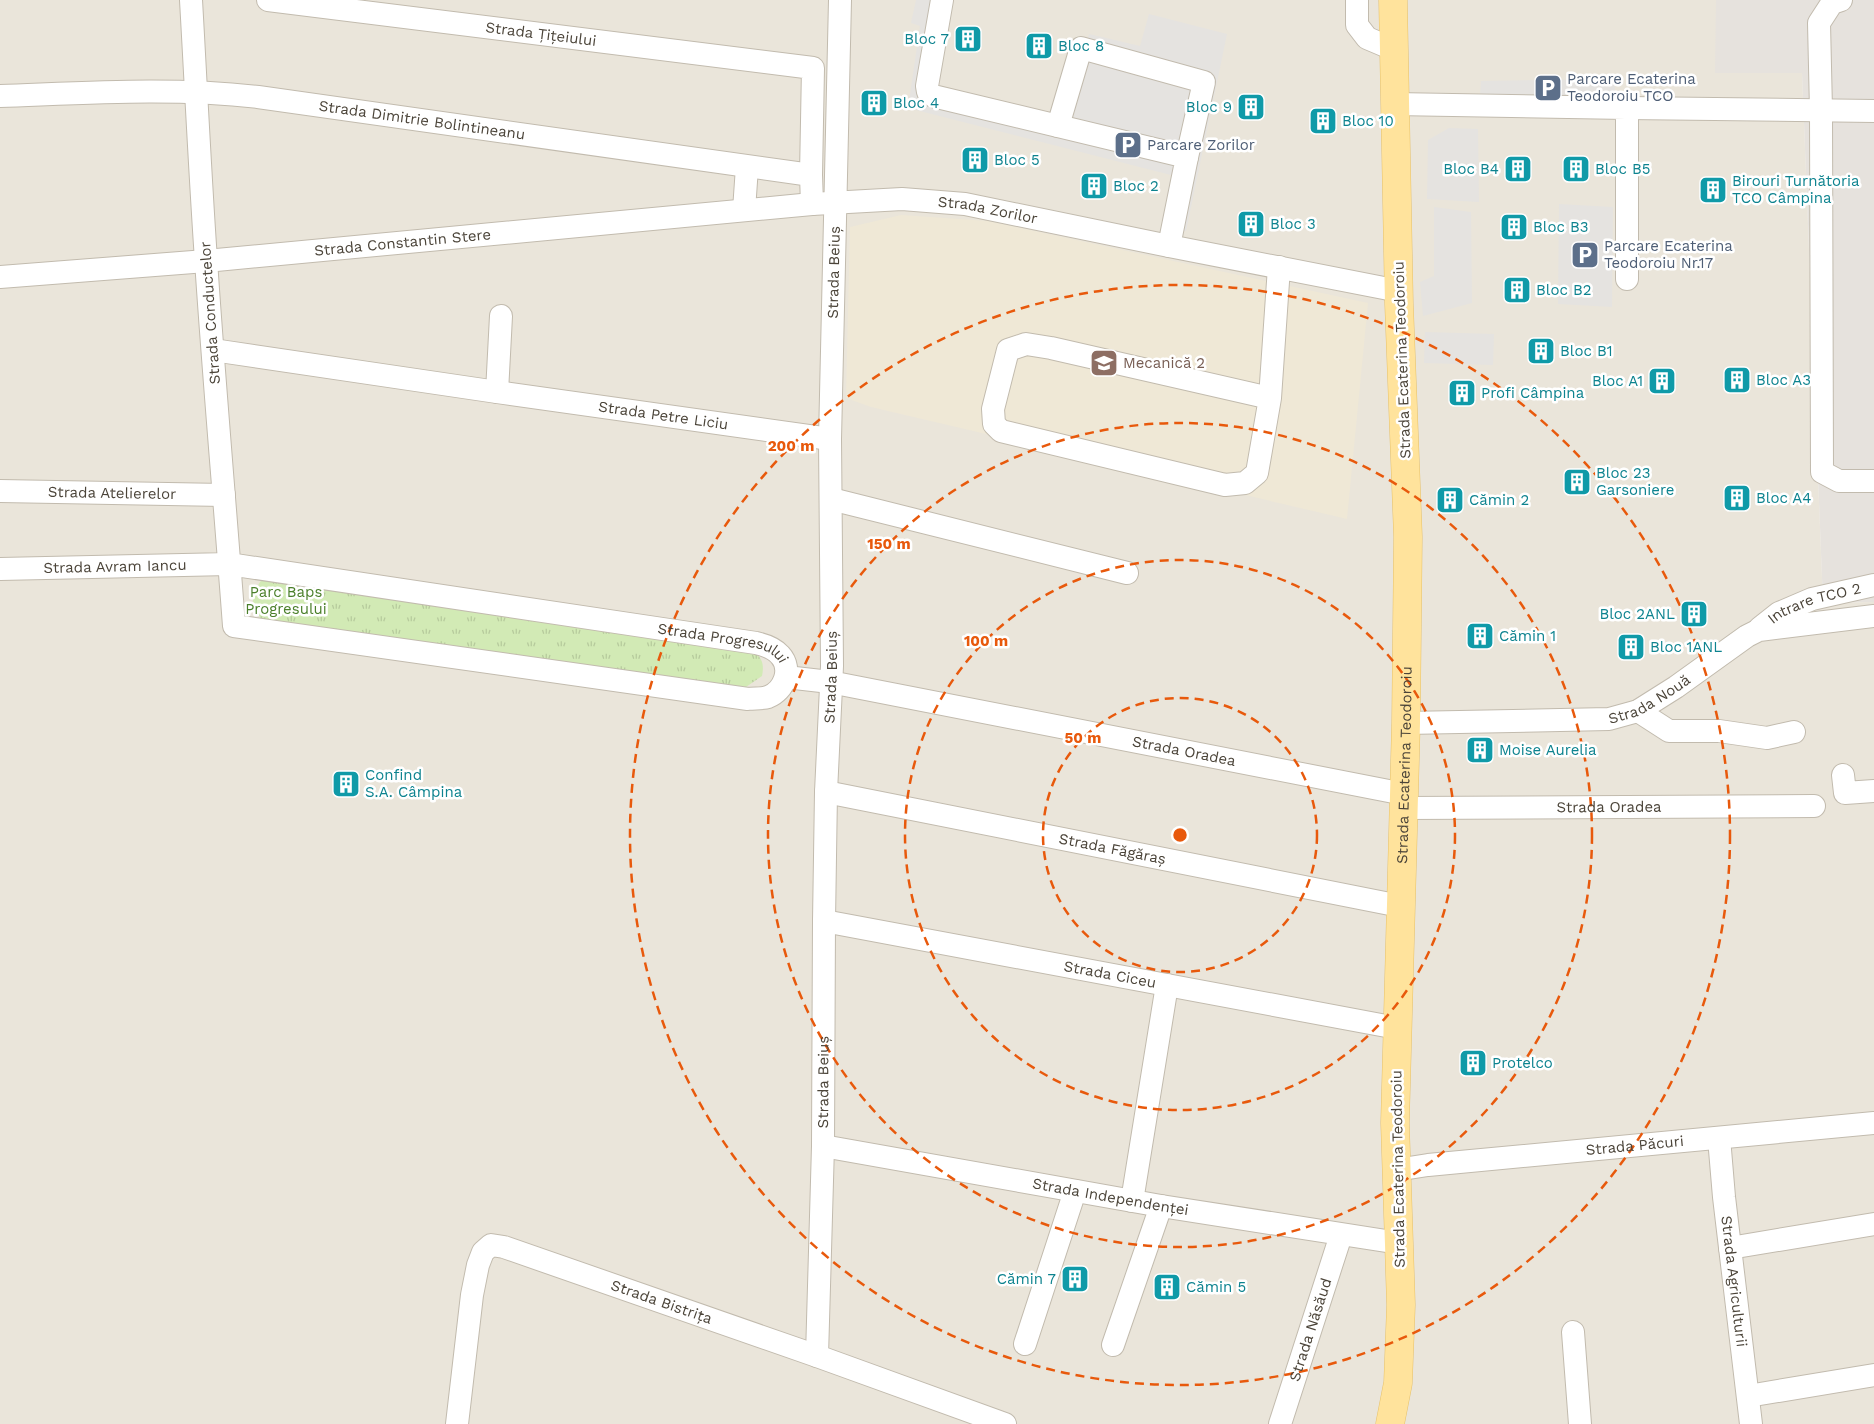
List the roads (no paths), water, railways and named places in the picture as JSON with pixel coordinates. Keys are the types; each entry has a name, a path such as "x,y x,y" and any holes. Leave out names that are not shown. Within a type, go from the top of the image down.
{"main road":[{"name":"Strada Ecaterina Teodoroiu","path":"1390,1424 1398,1383 1401,1305 1395,1122 1406,722 1408,537 1399,291 1393,0"}],"street":[{"name":"Strada Conductelor","path":"191,0 206,260 234,626"},
{"name":"Strada Țițeiului","path":"268,0 813,68 811,175"},
{"name":"Strada Beiuș","path":"817,1356 823,1146 824,922 830,682 830,439 840,0"},
{"path":"942,0 926,86 928,92 940,98 1187,157"},
{"path":"1357,0 1357,24 1367,38 1393,49"},
{"path":"1841,0 1832,4 1819,23 1822,472 1839,481 1874,482"},
{"path":"1058,126 1081,48 1204,82 1169,246"},
{"name":"Strada Dimitrie Bolintineanu","path":"0,96 139,91 196,92 258,97 811,175"},
{"path":"1394,104 1874,111"},
{"path":"1627,108 1627,279"},
{"path":"744,210 747,167"},
{"path":"808,204 811,175"},
{"name":"Strada Zorilor","path":"808,204 902,199 965,204 1399,291"},
{"name":"Strada Constantin Stere","path":"0,277 206,260 808,204"},
{"path":"1270,398 1026,344 1008,350 992,409 994,424 1001,431 1225,485 1245,483 1257,473 1270,398 1279,267"},
{"path":"497,392 501,316"},
{"name":"Strada Petre Liciu","path":"213,350 830,439"},
{"name":"Strada Atelierelor","path":"0,491 224,495"},
{"path":"831,499 1127,573"},
{"name":"Strada Avram Iancu","path":"0,569 229,564"},
{"name":"Strada Progresului","path":"229,564 756,642 770,647 781,655 786,665 786,677 781,690 767,697 748,699 234,626"},
{"name":"Intrare TCO 2","path":"1758,630 1779,613 1812,599 1874,585"},
{"name":"Strada Nouă","path":"1406,722 1609,719 1638,711 1758,630 1874,616"},
{"name":"Strada Oradea","path":"786,677 830,682 1404,801 1814,806"},
{"path":"1638,711 1669,731 1719,731 1767,738 1794,732"},
{"path":"1843,775 1845,793 1874,792"},
{"name":"Strada Făgăraș","path":"826,792 1400,906"},
{"name":"Strada Ciceu","path":"824,922 1397,1028"},
{"path":"1132,1201 1166,985"},
{"name":"Strada Păcuri","path":"1396,1170 1428,1165 1874,1123"},
{"name":"Strada Agriculturii","path":"1719,1138 1751,1424"},
{"name":"Strada Independenței","path":"823,1146 1075,1192 1399,1243"},
{"path":"1025,1344 1075,1192"},
{"path":"1113,1345 1160,1206"},
{"path":"1730,1248 1874,1224"},
{"name":"Strada Năsăud","path":"1280,1424 1341,1235"},
{"name":"Strada Bistrița","path":"457,1424 472,1296 482,1252 491,1244 817,1356 1005,1424"},
{"path":"1573,1332 1580,1424"},
{"path":"1748,1396 1874,1375"}],"place":[{"name":"Bloc 7","path":"968,39"},
{"name":"Bloc 8","path":"1039,46"},
{"name":"Parcare Ecaterina Teodoroiu TCO","path":"1548,88"},
{"name":"Bloc 4","path":"874,103"},
{"name":"Bloc 9","path":"1251,107"},
{"name":"Bloc 10","path":"1323,121"},
{"name":"Parcare Zorilor","path":"1128,145"},
{"name":"Bloc 5","path":"975,160"},
{"name":"Bloc B4","path":"1518,169"},
{"name":"Bloc B5","path":"1576,169"},
{"name":"Bloc 2","path":"1094,186"},
{"name":"Birouri Turnătoria TCO Câmpina","path":"1713,190"},
{"name":"Bloc 3","path":"1251,224"},
{"name":"Bloc B3","path":"1514,227"},
{"name":"Parcare Ecaterina Teodoroiu Nr.17","path":"1585,255"},
{"name":"Bloc B2","path":"1517,290"},
{"name":"Bloc B1","path":"1541,351"},
{"name":"Mecanică 2","path":"1104,363"},
{"name":"Bloc A3","path":"1737,380"},
{"name":"Bloc A1","path":"1662,381"},
{"name":"Profi Câmpina","path":"1462,393"},
{"name":"Bloc 23 Garsoniere","path":"1577,482"},
{"name":"Bloc A4","path":"1737,498"},
{"name":"Cămin 2","path":"1450,500"},
{"name":"Bloc 2ANL","path":"1694,614"},
{"name":"Cămin 1","path":"1480,636"},
{"name":"Bloc 1ANL","path":"1631,647"},
{"name":"Moise Aurelia","path":"1480,750"},
{"name":"Confind S.A. Câmpina","path":"346,784"},
{"name":"Protelco","path":"1473,1063"},
{"name":"Cămin 7","path":"1075,1279"},
{"name":"Cămin 5","path":"1167,1287"}],"park label":[{"name":"Parc Baps Progresului","path":"286,600"}]}
